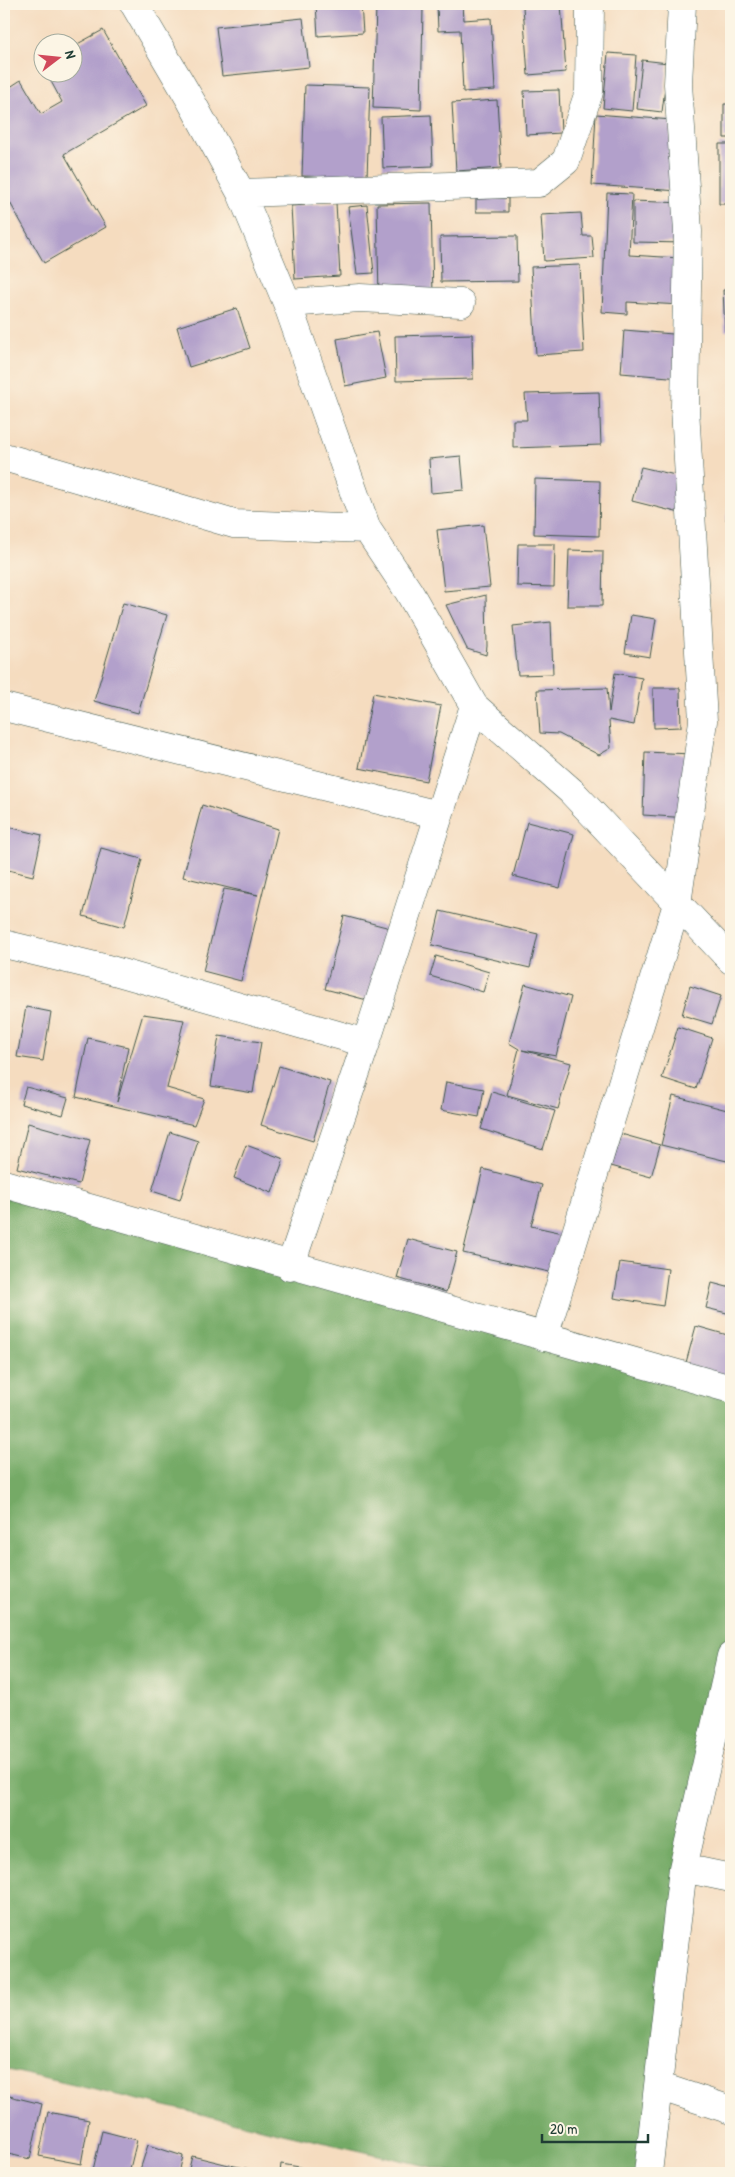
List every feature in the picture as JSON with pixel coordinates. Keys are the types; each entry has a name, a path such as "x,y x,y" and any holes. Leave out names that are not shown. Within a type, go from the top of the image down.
{"street":[{"path":"134,4 191,101 241,193 287,303 367,529 410,592 474,706 571,791 731,960"},
{"path":"241,193 539,183 566,161 589,92 590,4"},
{"path":"544,1337 677,904 703,721 685,408 688,230 678,84 682,4"},
{"path":"287,303 360,298 460,303"},
{"path":"4,457 234,524 367,529"},
{"path":"290,1267 366,1043 474,706"},
{"path":"4,707 439,815"},
{"path":"4,944 104,968 366,1043"},
{"path":"4,1184 290,1267 731,1389"},
{"path":"648,2173 683,1868 731,1656"},
{"path":"683,1868 731,1878"},
{"path":"658,2086 731,2110"}],"green space":[{"path":"4,1184 731,1389 731,1656 648,2173 457,2173 4,2069"}],"building":[{"path":"316,4 361,4 363,33 318,36"},
{"path":"437,4 463,4 464,20 491,18 495,90 463,92 460,30 438,31"},
{"path":"561,4 566,72 528,75 523,7"},
{"path":"376,6 423,8 421,110 373,108"},
{"path":"303,18 309,67 222,76 216,27"},
{"path":"103,30 146,106 64,154 106,227 44,263 4,192 4,91 21,80 41,114 62,102 51,82 82,82 82,42"},
{"path":"608,53 636,55 632,111 603,108"},
{"path":"642,60 668,63 662,112 637,109"},
{"path":"305,85 370,87 367,178 302,176"},
{"path":"559,90 561,133 526,135 524,91"},
{"path":"497,100 501,168 456,171 452,103"},
{"path":"724,104 731,104 731,138 724,138"},
{"path":"596,114 672,120 669,160 681,161 679,191 592,185"},
{"path":"431,115 433,166 383,168 381,117"},
{"path":"719,144 731,144 731,204 719,204"},
{"path":"607,193 632,194 629,255 680,258 681,305 627,302 627,314 602,312"},
{"path":"508,198 508,212 476,212 476,199"},
{"path":"633,201 684,203 686,243 633,242"},
{"path":"336,203 340,276 295,279 291,206"},
{"path":"431,203 433,296 379,297 377,204"},
{"path":"367,205 374,273 357,274 348,207"},
{"path":"581,213 583,236 592,236 594,258 544,261 541,215"},
{"path":"517,236 518,281 441,282 440,237"},
{"path":"580,265 584,352 536,355 531,267"},
{"path":"723,290 731,290 731,331 725,331"},
{"path":"237,308 250,348 189,367 177,327"},
{"path":"624,330 685,335 681,378 621,373"},
{"path":"377,332 386,378 345,386 337,339"},
{"path":"472,334 473,379 396,381 395,336"},
{"path":"599,392 601,445 513,448 513,420 527,420 525,394"},
{"path":"461,456 464,490 431,493 429,459"},
{"path":"641,467 688,478 680,513 632,501"},
{"path":"535,479 600,481 599,536 534,534"},
{"path":"731,497 731,521 726,520"},
{"path":"483,525 490,587 444,591 437,530"},
{"path":"518,544 555,544 554,587 517,586"},
{"path":"569,550 603,551 602,606 567,606"},
{"path":"486,595 486,655 467,649 446,605"},
{"path":"123,603 167,615 138,713 94,701"},
{"path":"631,615 656,619 650,657 625,653"},
{"path":"551,622 553,674 518,675 513,626"},
{"path":"615,673 642,678 634,725 609,720 611,748 599,755 559,734 540,733 537,690 607,688 609,712"},
{"path":"653,688 680,688 681,727 654,728"},
{"path":"373,693 441,706 426,781 359,768"},
{"path":"645,752 692,754 689,818 643,815"},
{"path":"202,805 278,829 241,981 203,971 224,889 258,895 183,877"},
{"path":"527,822 574,834 560,888 513,876"},
{"path":"4,826 42,835 33,876 4,869"},
{"path":"101,848 142,859 124,927 83,916"},
{"path":"440,911 538,934 530,968 432,945"},
{"path":"344,916 390,928 371,1001 325,989"},
{"path":"436,956 489,972 483,992 430,976"},
{"path":"525,984 571,997 556,1056 522,1050 571,1063 558,1109 507,1095 519,1049 509,1043"},
{"path":"690,986 721,996 712,1024 682,1015"},
{"path":"26,1007 51,1012 43,1061 17,1057"},
{"path":"143,1014 184,1020 167,1088 204,1099 194,1125 76,1097 88,1038 128,1047 117,1102"},
{"path":"678,1027 712,1038 696,1089 662,1078"},
{"path":"219,1036 261,1042 253,1093 211,1086"},
{"path":"279,1066 330,1082 313,1141 261,1125"},
{"path":"446,1082 484,1089 479,1117 441,1110"},
{"path":"26,1087 68,1098 63,1115 21,1104"},
{"path":"492,1092 555,1111 543,1149 481,1129"},
{"path":"673,1096 731,1111 731,1162 661,1145"},
{"path":"28,1123 90,1140 79,1184 17,1168"},
{"path":"170,1132 198,1141 180,1200 152,1191"},
{"path":"621,1134 660,1145 651,1177 611,1166"},
{"path":"246,1145 284,1159 272,1193 234,1178"},
{"path":"483,1169 542,1185 531,1226 563,1233 554,1273 463,1253"},
{"path":"408,1239 457,1252 446,1292 397,1278"},
{"path":"620,1262 668,1269 663,1306 614,1298"},
{"path":"712,1283 731,1288 731,1314 706,1308"},
{"path":"696,1326 731,1336 731,1384 684,1370"},
{"path":"5,2095 42,2104 30,2159 4,2153"},
{"path":"48,2112 89,2120 81,2164 39,2156"},
{"path":"102,2131 137,2140 129,2173 105,2173 93,2170"},
{"path":"148,2145 183,2156 179,2173 139,2173"},
{"path":"192,2156 229,2165 272,2173 188,2173"},
{"path":"281,2164 330,2172 280,2173"}]}
